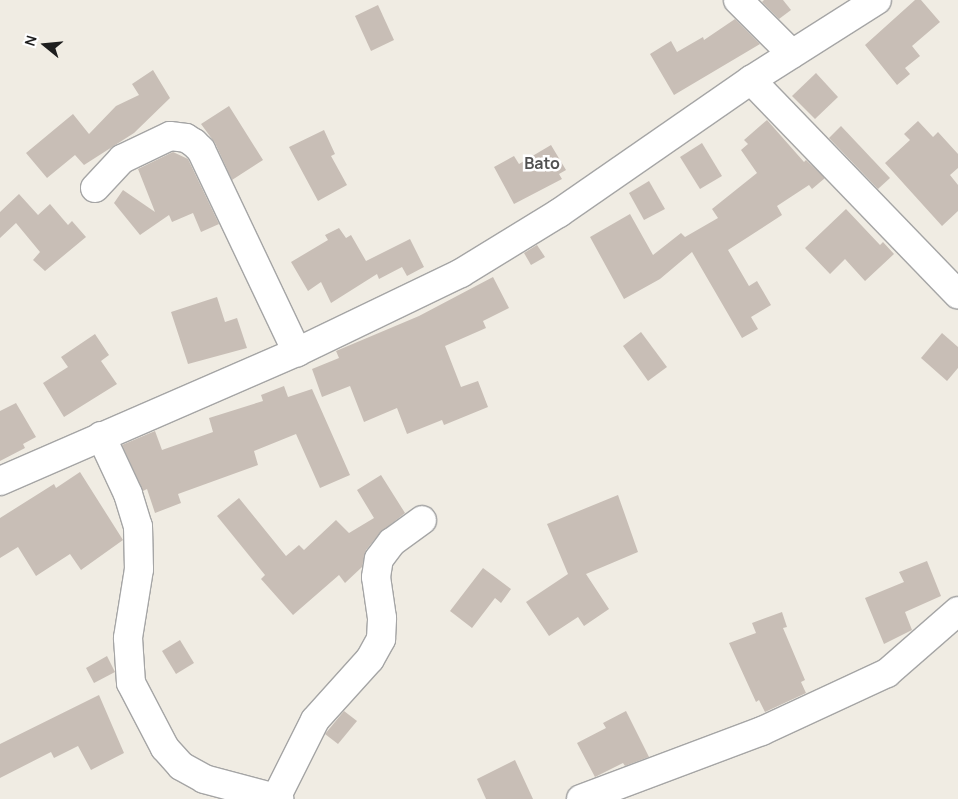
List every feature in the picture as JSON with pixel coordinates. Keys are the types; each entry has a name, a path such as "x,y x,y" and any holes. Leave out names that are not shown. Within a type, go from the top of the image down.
{"street":[{"path":"738,0 792,54"},
{"path":"0,480 298,352 453,277 508,245 751,80 877,0"},
{"path":"751,80 958,294"},
{"path":"95,188 122,159 170,136 177,135 194,143 201,150 298,352"},
{"path":"101,436 128,494 138,526 139,569 128,638 131,683 165,748 181,766 204,779 278,798 315,720 370,659 381,639 382,618 376,576 379,559 392,542 422,520"},
{"path":"581,799 762,731 887,673 958,611"}],"building":[{"path":"764,0 783,0 791,10 779,19 762,2"},
{"path":"915,0 921,0 940,22 912,46 920,56 905,68 910,74 897,85 865,45"},
{"path":"378,5 394,40 371,51 355,16"},
{"path":"735,19 760,44 674,95 650,54 671,41 677,52 703,37 704,40"},
{"path":"153,70 170,98 134,133 84,165 75,155 47,178 26,153 73,114 89,134 116,106 139,95 132,84"},
{"path":"816,73 838,97 815,119 792,96"},
{"path":"229,106 263,160 232,180 215,143 201,124"},
{"path":"767,120 804,162 806,160 825,178 812,189 809,185 777,206 782,215 728,250 749,286 757,281 771,305 751,317 758,329 742,338 692,252 660,279 624,299 590,237 630,214 653,255 681,233 685,237 718,218 712,209 757,173 741,150 748,144 744,140"},
{"path":"918,121 933,137 938,132 958,154 958,168 950,175 958,185 958,211 942,226 885,163 910,140 904,134"},
{"path":"841,126 890,178 878,189 829,138"},
{"path":"324,130 335,154 331,156 347,185 318,201 289,147"},
{"path":"702,143 722,176 700,189 680,157"},
{"path":"551,145 566,170 559,174 562,179 514,204 494,167 514,156 519,164"},
{"path":"173,152 188,159 219,224 201,232 193,213 172,222 169,215 140,235 114,203 123,190 155,212 138,169"},
{"path":"649,181 665,209 644,220 629,193"},
{"path":"19,194 38,215 50,204 68,225 72,221 86,237 45,271 33,260 40,252 16,223 0,238 0,212"},
{"path":"846,209 880,245 883,242 894,254 865,281 845,259 830,274 805,248"},
{"path":"339,228 346,238 351,235 366,261 410,239 424,267 407,276 402,267 379,279 377,274 331,303 321,282 308,291 291,262 328,240 325,235"},
{"path":"537,245 545,257 531,265 524,253"},
{"path":"493,277 509,308 483,321 486,328 445,346 461,387 478,381 488,407 444,425 442,420 407,434 397,408 364,422 350,386 322,397 312,369 339,358 336,351 419,316"},
{"path":"217,297 225,322 237,318 247,348 188,364 171,312"},
{"path":"641,332 667,367 648,381 623,346"},
{"path":"942,333 958,347 958,368 947,381 921,358"},
{"path":"95,334 109,355 101,361 117,384 64,417 43,383 68,367 61,357"},
{"path":"284,386 288,397 312,389 350,475 320,488 296,434 254,451 258,465 178,494 181,503 155,513 147,489 143,491 122,445 155,431 162,450 213,432 209,418 263,401 261,395"},
{"path":"16,403 36,437 23,444 25,448 0,461 0,411"},
{"path":"80,472 123,540 81,570 70,554 36,576 18,547 0,558 0,518 54,484 56,488"},
{"path":"381,475 405,513 380,533 366,550 362,567 345,583 339,575 293,615 261,579 265,575 217,516 239,498 286,556 299,545 304,550 336,520 349,533 374,518 357,490"},
{"path":"618,495 638,552 586,574 609,609 584,626 578,617 549,636 526,602 568,574 547,524"},
{"path":"927,561 941,596 905,612 912,630 884,644 865,598 904,582 899,572"},
{"path":"483,568 511,589 501,603 495,598 472,628 450,611"},
{"path":"782,612 787,627 783,628 805,680 801,682 806,693 765,712 759,700 756,702 729,643 756,633 752,623"},
{"path":"180,640 194,663 176,674 162,651"},
{"path":"107,656 115,672 94,683 86,668"},
{"path":"99,695 124,753 91,770 78,746 54,758 51,752 0,778 0,744"},
{"path":"344,711 357,721 338,744 325,734"},
{"path":"626,711 649,757 625,766 623,763 595,777 577,743 606,728 603,723"},
{"path":"515,760 533,799 486,799 477,779"}],"district":[{"name":"Bato","path":"542,163"}]}
